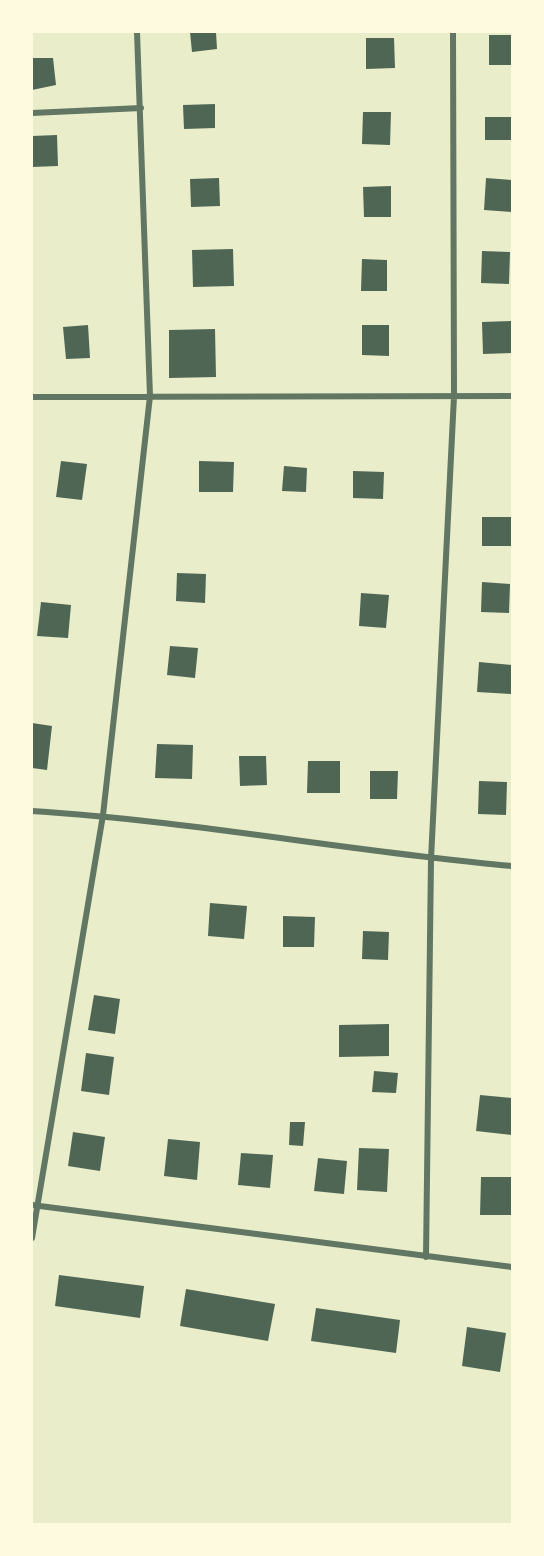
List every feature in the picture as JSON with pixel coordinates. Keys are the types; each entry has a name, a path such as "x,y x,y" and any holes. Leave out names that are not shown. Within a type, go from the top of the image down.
{"street":[{"path":"32,1238 34,1206 103,815 150,396 137,32"},
{"path":"426,1257 431,859 454,396 453,32"},
{"path":"32,113 141,108"},
{"path":"32,397 513,396"},
{"path":"32,811 103,815 431,859 513,866"},
{"path":"34,1206 513,1267"}],"building":[{"path":"190,32 216,32 217,49 192,52"},
{"path":"489,35 512,35 512,65 489,65"},
{"path":"366,38 394,38 395,68 366,69"},
{"path":"32,58 53,58 56,85 32,90"},
{"path":"215,104 215,128 184,129 183,105"},
{"path":"363,112 391,112 390,145 362,144"},
{"path":"485,117 512,117 512,140 485,140"},
{"path":"57,135 58,166 32,167 32,136"},
{"path":"219,178 220,206 191,207 190,179"},
{"path":"486,178 512,180 512,212 484,210"},
{"path":"391,186 391,217 364,217 363,187"},
{"path":"233,249 234,286 193,287 192,250"},
{"path":"482,251 510,252 509,284 481,283"},
{"path":"362,259 387,260 387,291 361,291"},
{"path":"511,321 512,353 483,354 482,322"},
{"path":"88,325 90,358 66,359 63,327"},
{"path":"362,325 389,325 389,356 362,355"},
{"path":"215,329 216,377 169,378 169,330"},
{"path":"61,461 87,464 82,500 56,497"},
{"path":"199,461 234,462 233,492 199,492"},
{"path":"284,466 307,468 306,492 282,491"},
{"path":"353,471 384,472 383,499 353,498"},
{"path":"482,517 511,517 511,546 482,546"},
{"path":"177,573 206,574 205,603 176,601"},
{"path":"482,582 510,584 509,613 481,612"},
{"path":"361,593 389,595 386,628 359,626"},
{"path":"41,602 71,605 68,638 37,636"},
{"path":"170,646 198,648 195,678 167,675"},
{"path":"479,662 512,665 511,694 477,692"},
{"path":"32,723 52,726 47,770 32,768"},
{"path":"157,744 193,745 192,779 155,778"},
{"path":"239,756 266,756 267,785 240,786"},
{"path":"308,761 340,761 340,793 307,793"},
{"path":"370,771 398,771 397,799 370,799"},
{"path":"479,781 507,782 506,815 478,814"},
{"path":"210,903 247,906 244,939 208,936"},
{"path":"283,916 315,917 314,947 283,947"},
{"path":"363,931 389,932 388,960 362,959"},
{"path":"94,995 120,999 115,1034 88,1030"},
{"path":"389,1024 389,1056 339,1057 339,1025"},
{"path":"86,1053 114,1057 109,1095 81,1091"},
{"path":"374,1071 398,1073 396,1093 372,1092"},
{"path":"480,1095 512,1098 512,1135 476,1131"},
{"path":"290,1122 305,1122 303,1146 289,1145"},
{"path":"73,1132 105,1137 100,1171 68,1166"},
{"path":"168,1139 200,1142 197,1180 164,1176"},
{"path":"359,1148 389,1149 387,1192 357,1190"},
{"path":"241,1153 273,1155 270,1188 238,1185"},
{"path":"318,1158 347,1161 344,1194 314,1191"},
{"path":"481,1177 512,1177 512,1215 480,1215"},
{"path":"59,1275 144,1286 140,1318 55,1306"},
{"path":"186,1289 275,1304 268,1341 180,1326"},
{"path":"316,1308 400,1320 396,1353 311,1341"},
{"path":"467,1327 506,1333 500,1372 462,1366"}]}
